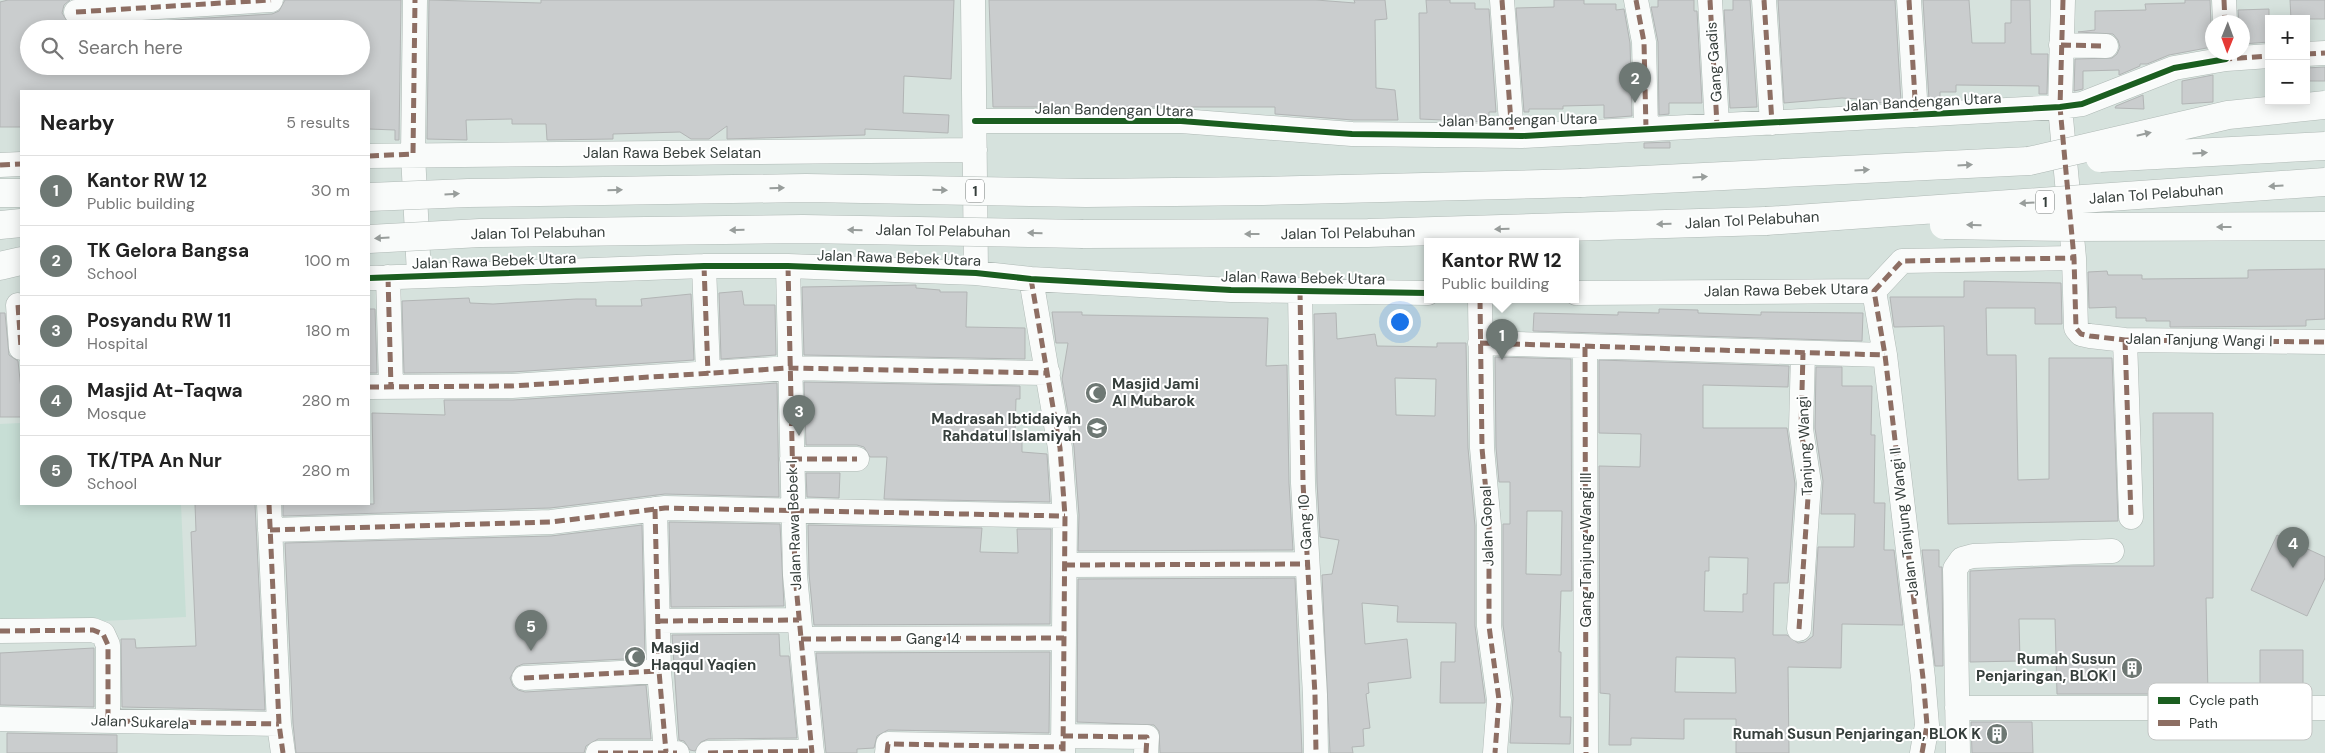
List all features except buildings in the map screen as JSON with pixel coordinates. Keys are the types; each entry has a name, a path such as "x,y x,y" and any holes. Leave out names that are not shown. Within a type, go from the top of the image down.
{"highway":[{"path":"2029,162 2228,115 2325,105"},
{"name":"1","path":"370,198 468,193 796,188 1086,193 1369,190 2029,162 2325,146"},
{"name":"Jalan Tol Pelabuhan","path":"370,238 480,233 803,229 1083,234 1368,233 1766,221 2325,182"},
{"path":"0,193 20,193"},
{"path":"1766,221 2072,227 2325,226"},
{"path":"0,225 20,223"},
{"path":"0,262 20,261"},
{"path":"0,266 20,261"}],"street":[{"path":"76,12 271,0"},
{"path":"414,0 413,154 419,275"},
{"path":"973,0 976,121 976,273"},
{"path":"1502,0 1512,136"},
{"path":"1636,0 1644,42 1646,129"},
{"name":"Gang Gadis","path":"1710,0 1717,125"},
{"path":"1764,0 1772,123"},
{"path":"1909,0 1916,115"},
{"path":"2063,0 2060,107 2074,258"},
{"path":"2224,0 2225,15"},
{"path":"2061,45 2106,46"},
{"path":"2310,54 2325,53"},
{"name":"Jalan Bandengan Utara","path":"2250,56 2265,56"},
{"name":"Jalan Bandengan Utara","path":"976,121 1181,121 1352,134 1512,136 2060,107 2082,104 2174,68 2209,60"},
{"name":"Jalan Rawa Bebek Selatan","path":"370,156 413,154 975,150"},
{"path":"0,165 20,164"},
{"name":"Jalan Rawa Bebek Utara","path":"1579,293 1874,291 1902,261 2074,258"},
{"name":"Jalan Tanjung Wangi I","path":"2074,258 2076,328 2081,334 2125,340 2325,342"},
{"path":"704,266 708,373"},
{"name":"Jalan Rawa Bebek Utara","path":"378,277 704,266 788,266 976,273 1031,279 1232,290 1424,293"},
{"name":"Jalan Rawa Bebek I","path":"788,266 795,575 812,752"},
{"path":"378,277 380,387 512,386 789,368 1048,373"},
{"path":"1031,279 1060,448 1065,516 1063,745"},
{"name":"Gang 10","path":"1300,290 1303,483 1306,564 1315,695 1316,753"},
{"name":"Jalan Tanjung Wangi II","path":"1874,291 1885,356 1927,725 1922,753"},
{"name":"Jalan Gopal","path":"1480,303 1482,448 1489,525 1489,626 1499,700 1495,753"},
{"path":"13,305 20,343"},
{"path":"2125,340 2131,517"},
{"path":"1480,343 1885,356"},
{"name":"Gang Tanjung Wangi III","path":"1585,346 1586,753"},
{"name":"Tanjung Wangi","path":"1799,629 1809,482 1801,429 1803,353"},
{"path":"792,459 857,459"},
{"path":"269,505 279,724 283,753"},
{"path":"270,530 551,522 655,509 1065,516"},
{"path":"655,509 659,671 666,752"},
{"path":"1958,753 1955,569 1962,559 1973,556 2112,551"},
{"path":"1065,566 1306,564"},
{"name":"Gang 14","path":"658,621 800,630 1064,638"},
{"path":"0,631 93,630 103,634 108,645 108,721"},
{"path":"524,678 659,671"},
{"path":"1957,708 2148,708"},
{"path":"2312,708 2325,708"},
{"name":"Jalan Sukarela","path":"0,719 279,724"},
{"path":"887,753 888,744 1063,745 1147,737 1146,753"},
{"path":"708,753 812,752"},
{"path":"598,753 677,753"}],"shaded area":[{"path":"20,423 20,505 181,505 186,617 0,626 0,424"}],"marked path":[{"path":"76,12 271,0"},
{"path":"370,156 413,154 415,0"},
{"path":"1502,0 1512,136"},
{"path":"1636,0 1644,42 1646,129"},
{"path":"1710,0 1717,125"},
{"path":"1764,0 1772,123"},
{"path":"1909,0 1916,115"},
{"path":"2063,0 2060,107 2074,258 2076,328 2081,334 2125,340 2325,342"},
{"path":"2224,0 2225,15"},
{"path":"2061,45 2106,46"},
{"path":"2310,54 2325,53"},
{"path":"2250,57 2265,56"},
{"path":"0,165 20,164"},
{"path":"1922,753 1927,725 1923,678 1885,355 1874,291 1902,261 2074,258"},
{"path":"704,266 708,373"},
{"path":"788,266 795,575 812,753"},
{"path":"388,277 391,387"},
{"path":"1031,279 1060,448 1065,516 1063,753"},
{"path":"1300,290 1303,483 1315,695 1316,753"},
{"path":"1480,303 1482,448 1489,525 1489,626 1499,700 1495,753"},
{"path":"18,305 20,334"},
{"path":"2125,340 2131,517"},
{"path":"1480,343 1885,355"},
{"path":"1585,347 1586,753"},
{"path":"1799,629 1809,483 1801,429 1803,353"},
{"path":"370,387 512,386 789,368 1048,373"},
{"path":"792,459 857,459"},
{"path":"269,505 279,724 283,753"},
{"path":"270,530 551,522 665,508 1065,516"},
{"path":"655,509 659,671 666,752"},
{"path":"1065,565 1307,564"},
{"path":"658,621 799,620"},
{"path":"0,631 93,630 103,634 108,645 108,721 279,724"},
{"path":"801,639 1064,638"},
{"path":"524,678 659,671"},
{"path":"1063,736 1147,737 1146,753"},
{"path":"887,753 888,744 1063,747"},
{"path":"708,753 812,751"},
{"path":"598,753 677,753"}],"cycle path":[{"path":"975,121 1181,121 1352,134 1522,136 2060,107 2082,104 2174,68 2220,60"},
{"path":"370,278 704,266 788,266 976,273 1031,279 1231,290 1424,293"}],"place":[{"name":"TK Gelora Bangsa","path":"1635,103"},
{"name":"Kantor RW 12","path":"1502,360"},
{"name":"Masjid Jami Al Mubarok","path":"1096,393"},
{"name":"Madrasah Ibtidaiyah Rahdatul Islamiyah","path":"1097,428"},
{"name":"Posyandu RW 11","path":"799,436"},
{"name":"Masjid At-Taqwa","path":"2293,568"},
{"name":"TK/TPA An Nur","path":"531,651"},
{"name":"Masjid Haqqul Yaqien","path":"635,657"},
{"name":"Rumah Susun Penjaringan, BLOK I","path":"2132,668"},
{"name":"Rumah Susun Penjaringan, BLOK K","path":"1997,734"}]}
